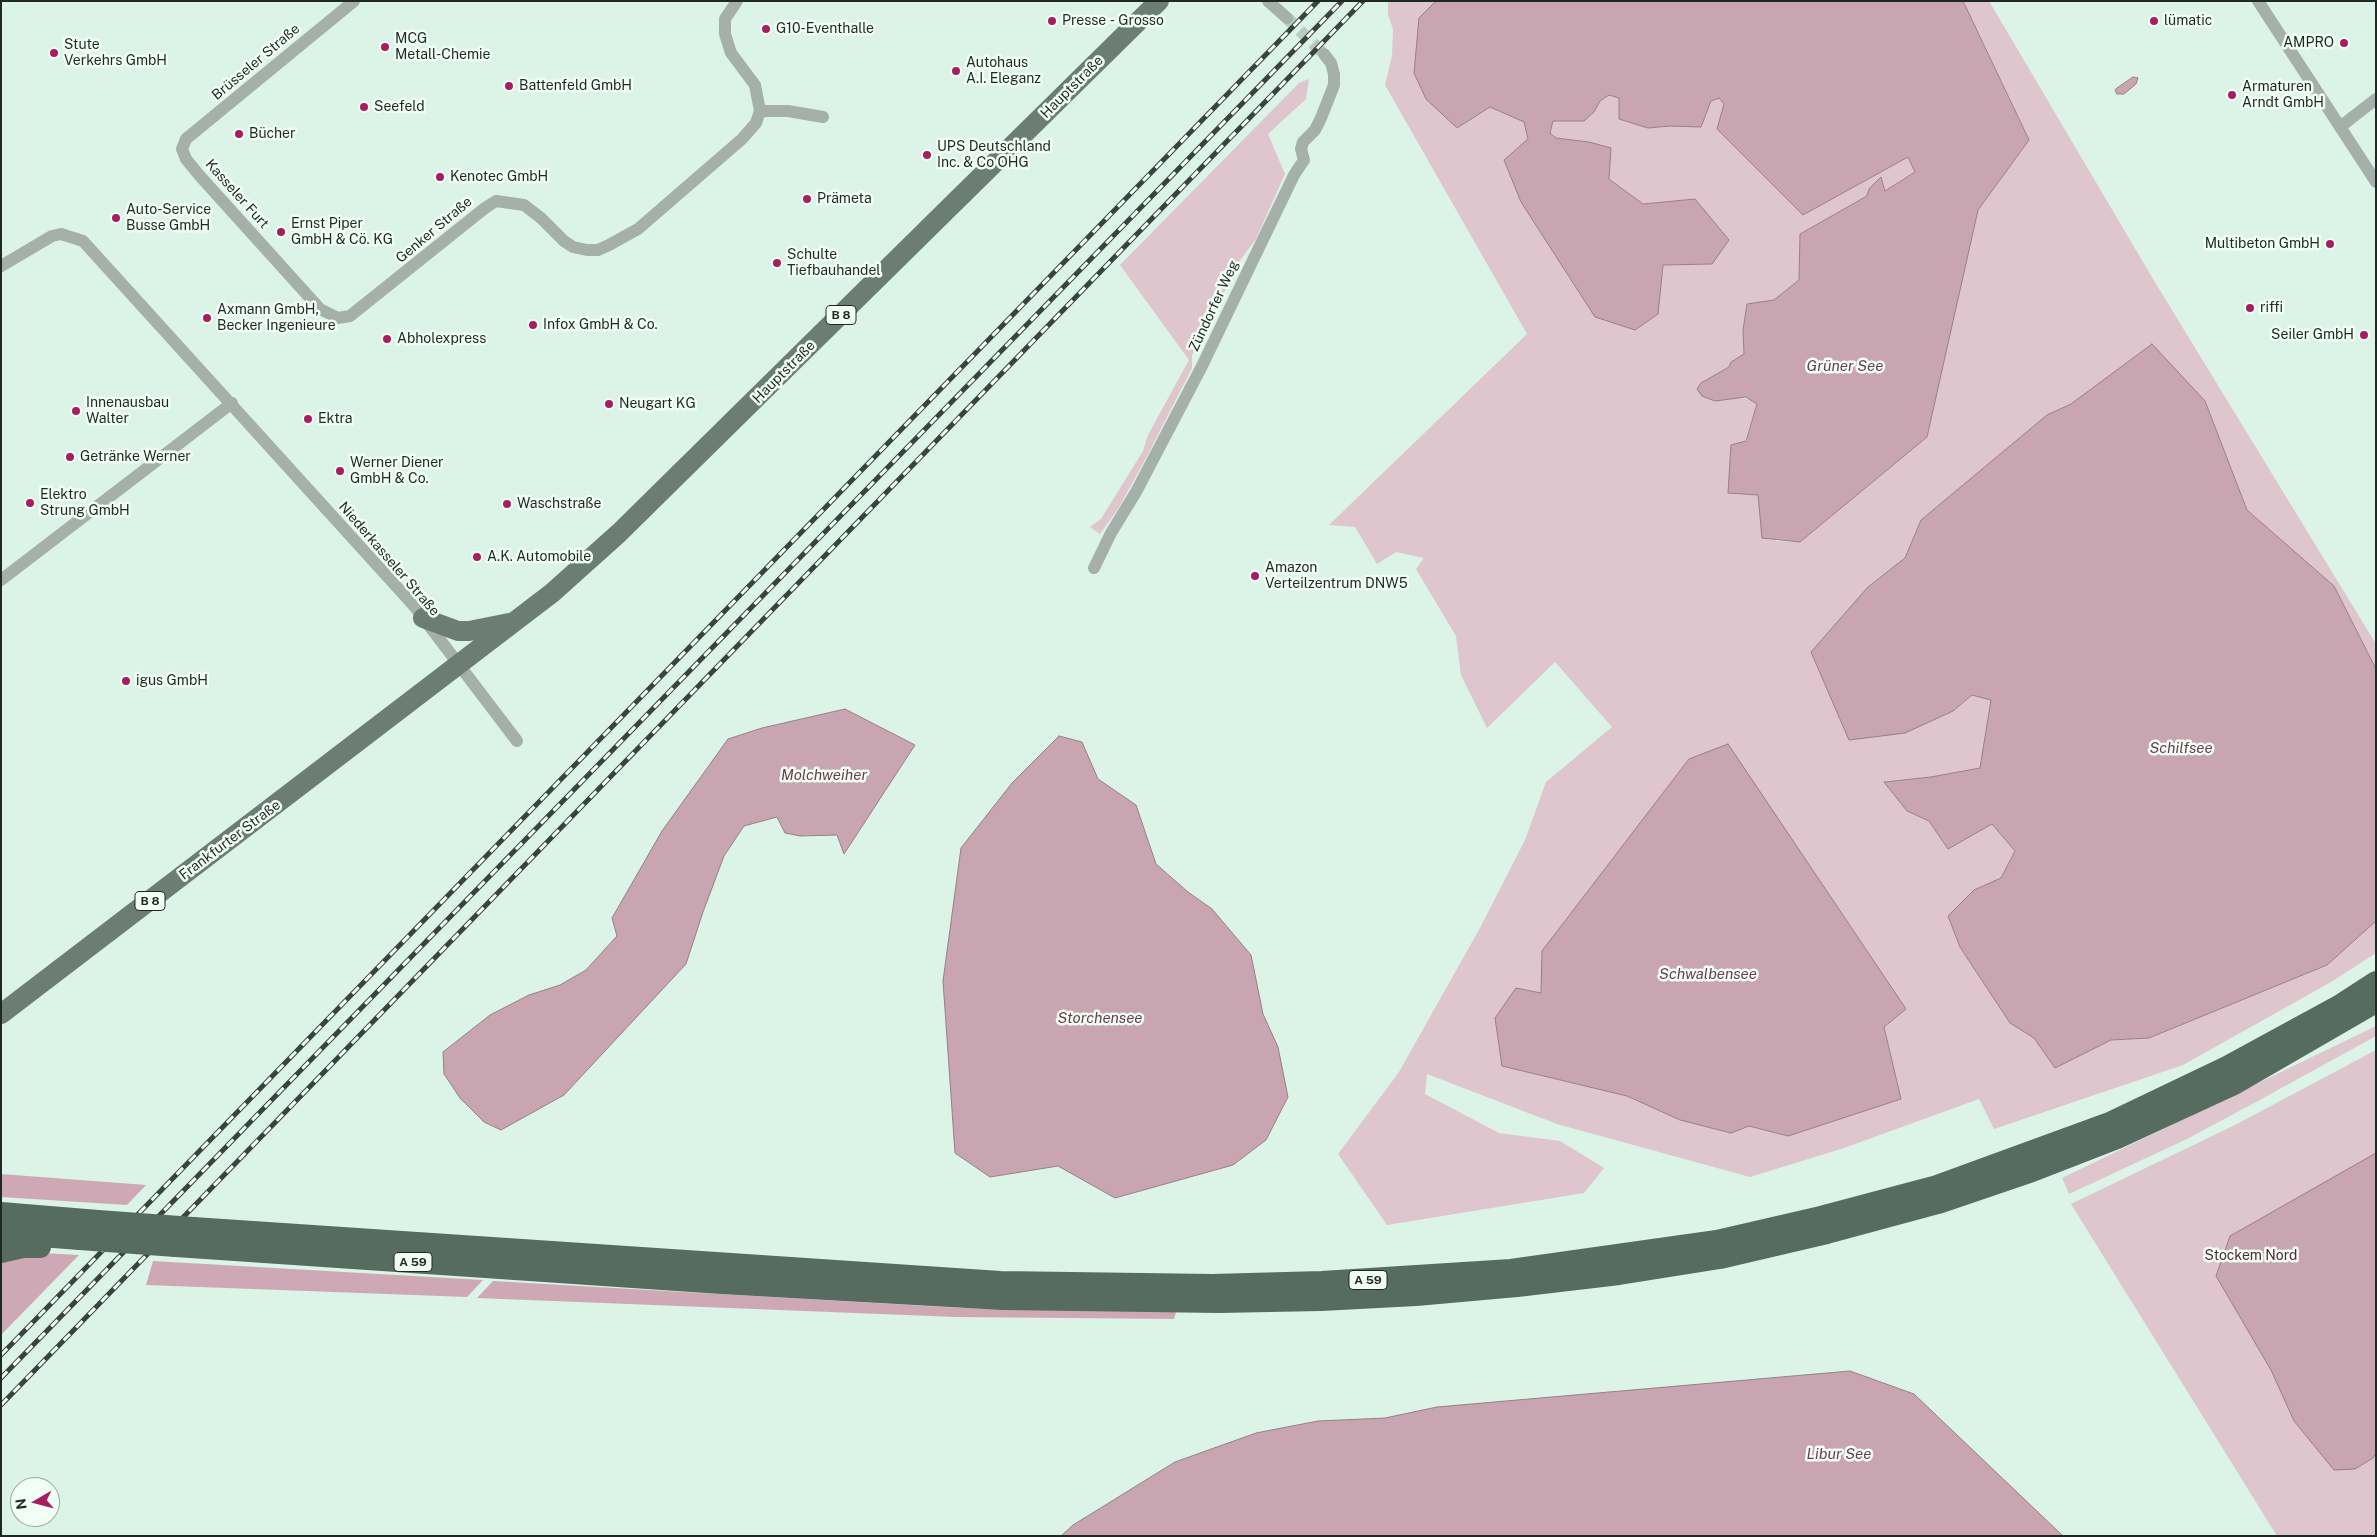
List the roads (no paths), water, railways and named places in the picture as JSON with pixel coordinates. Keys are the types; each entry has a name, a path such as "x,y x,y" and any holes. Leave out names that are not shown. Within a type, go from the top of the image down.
{"highway":[{"name":"A 59","path":"1,1213 193,1228 1000,1282 1221,1285 1400,1278 1511,1270 1717,1241 1821,1217 1934,1187 2112,1122 2227,1067 2339,1006 2376,982"},
{"name":"A 59","path":"1,1252 23,1247 76,1243 136,1243 731,1284 1003,1299 1219,1302 1302,1300 1416,1295 1517,1286 1619,1274 1720,1258 1827,1233 1938,1203 2032,1171 2117,1138 2234,1084 2376,1002"},
{"name":"A 59","path":"1,1233 76,1243"}],"main road":[{"name":"Hauptstraße","path":"459,664 516,622 620,534 1159,1"},
{"path":"423,618 458,631 469,632 516,622"},
{"name":"Frankfurter Straße","path":"1,1014 459,664"}],"street":[{"name":"Brüsseler Straße","path":"182,149 186,139 354,1"},
{"path":"737,1 725,20 725,34 731,53 755,84 760,111 788,111 823,117"},
{"path":"1268,1 1287,18"},
{"path":"2258,1 2376,182"},
{"name":"Zündorfer Weg","path":"1094,568 1190,391 1294,175 1304,160 1301,149 1318,124 1334,85 1331,63 1324,54"},
{"path":"2340,127 2376,99"},
{"name":"Genker Straße","path":"338,318 350,316 496,201 524,205 573,247 598,250 620,241 638,229 742,139 756,123 760,111"},
{"name":"Kasseler Furt","path":"182,149 186,159 199,175 320,309 338,318"},
{"name":"Niederkasseler Straße","path":"1,266 52,236 61,234 83,241 232,403 423,618 517,741"},
{"path":"1,580 232,403"}],"water":[{"name":"Grüner See","path":"1436,1 1963,1 2029,140 1978,210 1927,437 1800,542 1762,538 1758,495 1728,493 1731,445 1746,441 1757,404 1746,397 1715,401 1702,396 1697,389 1701,383 1729,367 1731,362 1744,354 1743,330 1747,304 1774,300 1799,280 1800,234 1867,196 1869,189 1881,177 1885,191 1915,172 1908,157 1803,215 1717,129 1724,104 1719,98 1711,101 1701,127 1670,126 1648,128 1619,119 1619,98 1609,95 1600,101 1594,112 1584,121 1553,121 1550,133 1556,138 1589,142 1611,148 1609,179 1643,204 1695,199 1729,240 1712,264 1663,265 1658,314 1635,330 1595,317 1521,202 1504,160 1528,139 1524,122 1490,107 1457,128 1426,99 1414,73 1419,18"},
{"path":"2133,77 2138,78 2136,84 2124,94 2117,94 2115,90"},
{"name":"Schilfsee","path":"2152,344 2205,401 2247,510 2334,586 2376,669 2376,921 2327,965 2149,1038 2111,1040 2055,1068 2034,1038 2010,1023 1960,947 1948,916 1974,890 2001,878 2015,851 1992,824 1948,849 1929,821 1907,811 1884,782 1931,777 1980,768 1991,700 1972,695 1953,711 1905,733 1849,740 1811,652 1868,587 1905,558 1921,520 2047,415 2071,404"},
{"name":"Molchweiher","path":"845,709 915,745 844,854 837,835 800,836 785,833 777,817 744,826 724,856 686,964 564,1095 501,1130 484,1122 460,1098 444,1074 443,1052 490,1015 529,995 560,985 586,970 617,936 612,918 662,831 728,739 762,728"},
{"name":"Storchensee","path":"1059,736 1082,742 1098,779 1136,805 1156,864 1188,892 1212,909 1251,955 1263,1014 1278,1047 1288,1097 1266,1140 1233,1165 1115,1198 1058,1166 990,1177 955,1153 943,981 961,848 1012,783"},
{"name":"Schwalbensee","path":"1728,744 1906,1009 1884,1027 1901,1099 1788,1136 1749,1126 1731,1133 1680,1120 1627,1096 1502,1066 1495,1018 1516,988 1541,993 1542,951 1689,759"},
{"path":"2376,1153 2376,1453 2373,1458 2355,1469 2334,1470 2294,1421 2271,1370 2216,1276 2230,1236"},
{"name":"Libur See","path":"1850,1371 1914,1394 2063,1536 1061,1536 1073,1525 1175,1462 1256,1433 1318,1421 1385,1418 1437,1407"}],"tunnel":[{"path":"1287,18 1324,54"}],"railway":[{"path":"1,1355 1318,1"},
{"path":"1,1378 1342,1"},
{"path":"1,1405 1363,1"}],"place":[{"name":"Presse - Grosso","path":"1052,21"},
{"name":"lümatic","path":"2154,21"},
{"name":"G10-Eventhalle","path":"766,29"},
{"name":"AMPRO","path":"2344,43"},
{"name":"MCG Metall-Chemie","path":"385,47"},
{"name":"Stute Verkehrs GmbH","path":"54,53"},
{"name":"Autohaus A.I. Eleganz","path":"956,71"},
{"name":"Battenfeld GmbH","path":"509,86"},
{"name":"Armaturen Arndt GmbH","path":"2232,95"},
{"name":"Seefeld","path":"364,107"},
{"name":"Bücher","path":"239,134"},
{"name":"UPS Deutschland Inc. & Co OHG","path":"927,155"},
{"name":"Kenotec GmbH","path":"440,177"},
{"name":"Prämeta","path":"807,199"},
{"name":"Auto-Service Busse GmbH","path":"116,218"},
{"name":"Ernst Piper GmbH & Cö. KG","path":"281,232"},
{"name":"Multibeton GmbH","path":"2330,244"},
{"name":"Schulte Tiefbauhandel","path":"777,263"},
{"name":"riffi","path":"2250,308"},
{"name":"Axmann GmbH, Becker Ingenieure","path":"207,318"},
{"name":"Infox GmbH & Co.","path":"533,325"},
{"name":"Seiler GmbH","path":"2364,335"},
{"name":"Abholexpress","path":"387,339"},
{"name":"Neugart KG","path":"609,404"},
{"name":"Innenausbau Walter","path":"76,411"},
{"name":"Ektra","path":"308,419"},
{"name":"Getränke Werner","path":"70,457"},
{"name":"Werner Diener GmbH & Co.","path":"340,471"},
{"name":"Elektro Strung GmbH","path":"30,503"},
{"name":"Waschstraße","path":"507,504"},
{"name":"A.K. Automobile","path":"477,557"},
{"name":"Amazon Verteilzentrum DNW5","path":"1255,576"},
{"name":"igus GmbH","path":"126,681"}],"park label":[{"name":"Stockem Nord","path":"2251,1256"}]}
